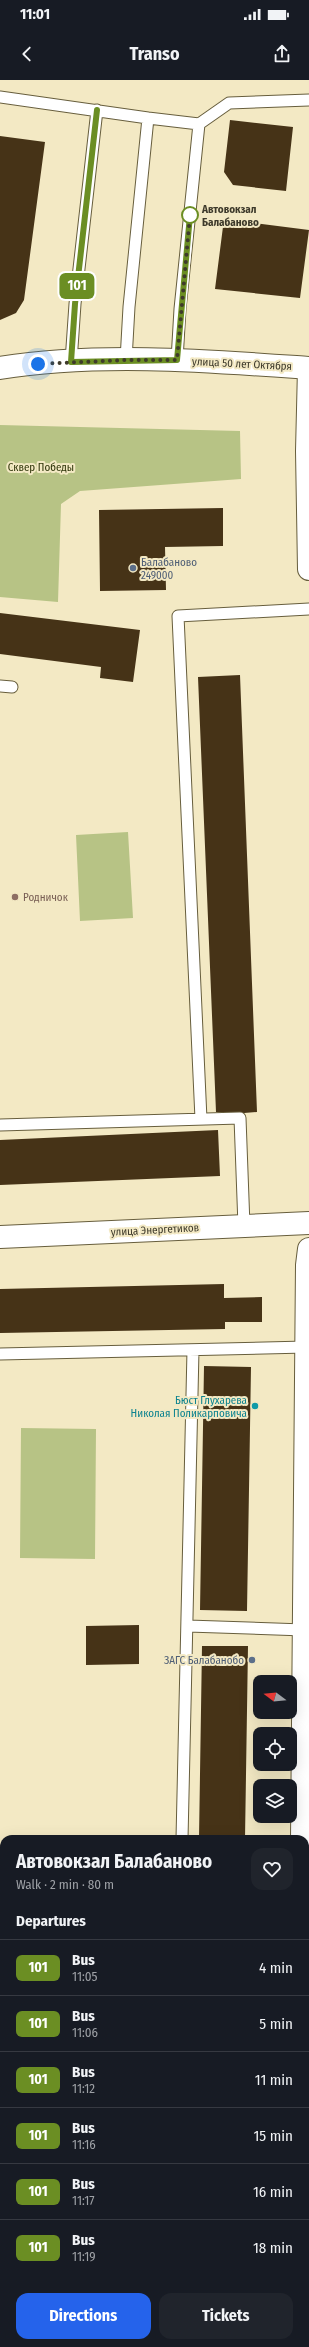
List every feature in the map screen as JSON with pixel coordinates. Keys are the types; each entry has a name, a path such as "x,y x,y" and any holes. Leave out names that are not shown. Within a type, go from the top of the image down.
{"street":[{"name":"улица 50 лет Октября","path":"0,368 71,362 126,360 177,360 309,368"},
{"path":"309,368 307,451 309,569"},
{"name":"улица Энергетиков","path":"0,1237 309,1223"},
{"path":"302,1835 304,1630 307,1585 306,1347 309,1248"}],"lane":[{"path":"0,97 199,124 229,103 309,100"},
{"path":"71,362 76,296 97,110"},
{"path":"126,360 129,307 148,118"},
{"path":"177,360 180,309 199,124"},
{"path":"201,1119 178,616 309,609"},
{"path":"0,686 12,687"},
{"path":"0,1125 240,1118 244,1226"},
{"path":"0,1354 306,1347"},
{"path":"182,1835 188,1626 192,1350"},
{"path":"188,1626 304,1630"}],"green space":[{"name":"Сквер Победы","path":"0,425 240,431 241,479 80,491 61,504 58,602 0,597"},
{"path":"128,832 133,918 80,921 76,835"},
{"path":"21,1428 96,1429 95,1559 20,1558"}],"building":[{"path":"230,120 293,127 286,191 233,185 224,172"},
{"path":"0,136 45,142 24,300 16,313 0,320"},
{"path":"224,219 309,230 300,298 215,289"},
{"name":"Балабаново 249000","path":"223,508 223,546 165,547 166,590 100,591 99,510"},
{"path":"0,613 140,630 133,682 100,678 101,667 0,654"},
{"path":"240,675 257,1112 244,1113 216,1112 198,677"},
{"path":"218,1130 220,1176 0,1185 0,1140"},
{"path":"224,1284 224,1298 262,1297 262,1322 225,1322 225,1329 0,1333 0,1289"},
{"path":"204,1366 251,1367 247,1611 200,1610"},
{"path":"139,1625 139,1664 86,1665 86,1626"},
{"path":"202,1646 248,1646 245,1835 199,1835"}],"bus line":[{"name":"101","path":"97,110 75,304 71,362 177,360 180,309 190,215"}],"place":[{"name":"Автовокзал Балабаново","path":"190,215"},
{"name":"Балабаново 249000","path":"133,568"},
{"name":"Родничок","path":"15,897"},
{"name":"Бюст Глухарева Николая Поликарповича","path":"255,1406"},
{"name":"ЗАГС Балабанобо","path":"252,1660"}],"route":[{"path":"38,364 126,360 177,360 180,309 190,215"}]}
